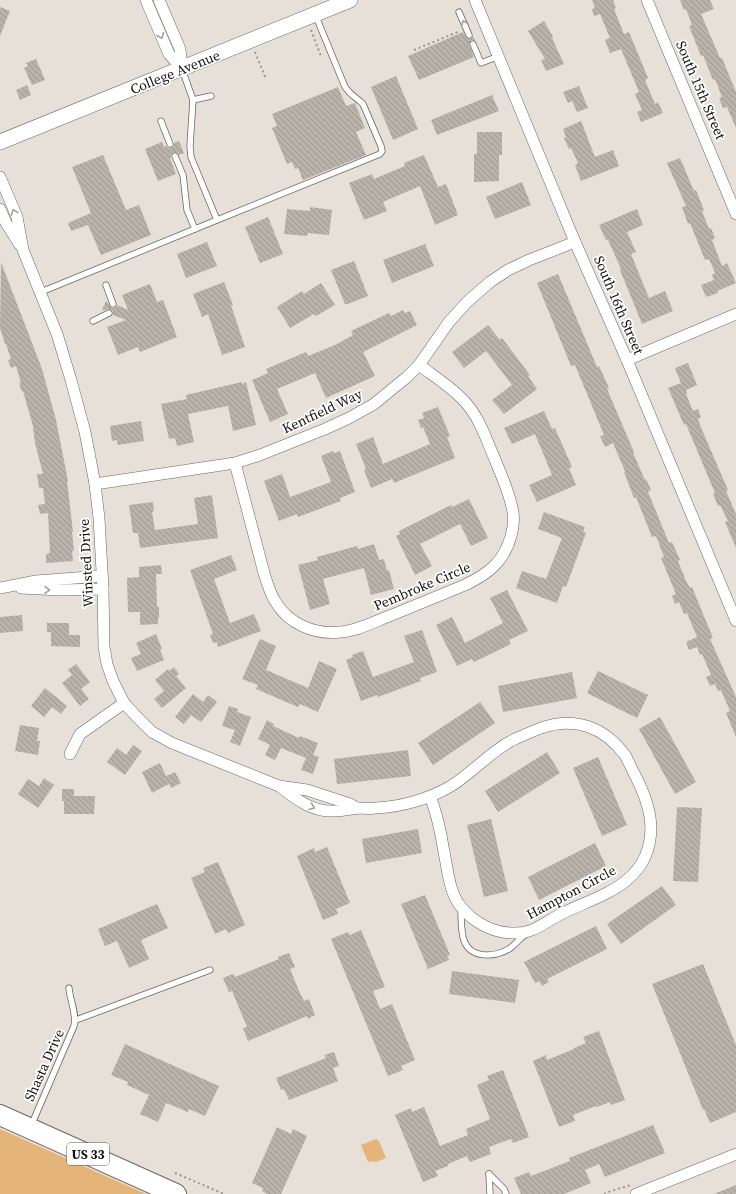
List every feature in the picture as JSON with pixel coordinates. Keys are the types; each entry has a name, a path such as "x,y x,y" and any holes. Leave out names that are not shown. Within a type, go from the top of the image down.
{"highway":[{"name":"US 33","path":"0,1115 176,1194"}],"main road":[{"name":"College Avenue","path":"0,142 350,0"}],"street":[{"path":"146,0 169,54 182,69"},
{"path":"159,0 180,50 182,69"},
{"name":"South 16th Street","path":"475,0 575,242 627,360 736,621"},
{"name":"South 15th Street","path":"647,0 736,214"},
{"name":"Winsted Drive","path":"0,177 17,217 24,250 57,334 85,432 95,484 99,518 103,589 104,647 107,664 113,681 124,703 136,718 152,732 172,743 279,786 307,790 358,808"},
{"name":"Winsted Drive","path":"0,209 6,223 24,250"},
{"name":"Kentfield Way","path":"95,484 235,463 260,455 349,418 374,404 395,388 419,365 449,322 467,302 490,282 508,270 529,260 575,242"},
{"path":"627,360 736,314"},
{"name":"Pembroke Circle","path":"235,463 264,573 275,601 282,611 290,618 311,630 324,633 341,632 367,625 479,579 497,564 509,543 513,514 509,494 474,413 452,390 419,365"},
{"path":"4,587 36,581 102,576"},
{"path":"4,587 60,590 103,589"},
{"path":"70,754 80,734 124,703"},
{"name":"Hampton Circle","path":"568,722 588,726 612,740 626,757 642,790 650,816 650,842 644,859 636,872 616,888 531,931 505,933 493,930 476,921 461,907 452,892 439,823 430,796 449,787 464,777 492,754 510,742 529,732 549,725 568,722"},
{"name":"Winsted Drive","path":"279,786 306,806 319,810 335,811 358,808 378,808 404,804 430,796"},
{"path":"636,1194 736,1154"}],"lane":[{"path":"459,12 469,35"},
{"path":"40,292 380,154 382,150 381,146 363,104 349,94 345,87 315,14"},
{"path":"473,44 481,63 498,56"},
{"path":"182,69 193,100 190,146 191,157 217,220"},
{"path":"193,100 211,96"},
{"path":"161,121 170,144"},
{"path":"175,156 183,175 188,210 195,229"},
{"path":"106,284 113,304"},
{"path":"93,321 109,313"},
{"path":"461,907 463,938 468,948 477,954 489,956 499,953 510,948 531,931"},
{"path":"76,1020 210,970"},
{"name":"Shasta Drive","path":"30,1128 72,1034 76,1020 69,988"},
{"path":"490,1194 489,1174 504,1189 506,1194"}],"path":[{"path":"414,50 466,28"},
{"path":"311,30 321,56"},
{"path":"255,52 266,79"},
{"path":"174,1172 224,1194"}],"shaded area":[{"path":"0,1129 146,1194 0,1194"},
{"path":"376,1139 379,1141 386,1158 376,1162 368,1162 361,1145"}],"building":[{"path":"592,0 613,0 616,8 614,9 624,34 629,32 648,78 645,80 655,104 658,102 663,113 641,122 637,112 642,110 635,94 639,92 621,49 610,53 605,40 610,38 600,14 594,16 592,9 595,8"},
{"path":"680,0 710,0 714,9 701,14 736,92 736,128 727,107 723,108 719,98 722,97 715,79 713,80 703,55 701,56 689,26 692,25 686,9 684,10"},
{"path":"0,7 10,11 0,36"},
{"path":"544,21 553,37 552,38 564,64 546,71 541,60 545,59 528,31"},
{"path":"463,32 467,39 470,39 473,36 475,40 471,40 469,44 474,57 419,80 408,56"},
{"path":"36,59 45,80 32,85 24,68 28,66 26,63"},
{"path":"396,76 418,129 393,140 371,87"},
{"path":"27,85 31,95 20,100 16,90"},
{"path":"579,86 588,108 577,112 572,101 568,103 563,92"},
{"path":"338,87 346,106 355,103 365,128 356,132 366,155 303,180 298,168 295,169 292,162 287,164 272,128 277,126 272,114"},
{"path":"492,95 499,111 437,135 431,120"},
{"path":"581,121 595,157 613,150 619,166 581,181 575,165 578,163 571,148 569,149 564,138 566,137 563,129"},
{"path":"477,132 502,132 502,155 499,155 499,181 474,182 474,154 477,154"},
{"path":"179,141 184,153 179,155 177,152 174,152 171,154 170,158 176,174 158,181 145,149 162,142 164,147 166,146 171,148 174,146 174,143"},
{"path":"103,155 126,210 139,205 151,235 101,255 88,225 71,231 68,223 91,213 72,167"},
{"path":"424,155 438,187 446,184 458,215 435,225 420,186 383,202 387,211 364,220 349,183 372,174 374,179 405,166 404,163"},
{"path":"680,158 694,191 696,190 704,210 702,211 709,229 711,228 715,238 712,240 722,266 727,263 736,283 717,291 718,293 706,297 701,285 714,280 712,275 715,273 709,259 705,260 690,223 688,224 682,207 686,206 667,163"},
{"path":"522,182 531,205 495,219 486,197"},
{"path":"310,207 332,210 329,235 308,233 307,236 284,234 287,209 310,211"},
{"path":"637,209 643,225 627,232 636,252 631,254 649,298 665,291 673,311 642,324 620,270 621,269 608,240 606,240 599,225"},
{"path":"268,217 283,254 260,263 245,227"},
{"path":"207,242 217,266 186,278 177,254"},
{"path":"425,244 434,266 392,283 383,260"},
{"path":"354,261 368,296 345,304 331,270"},
{"path":"1,262 42,369 56,420 68,481 73,532 73,561 46,563 46,554 50,553 48,513 40,514 38,505 45,504 43,488 39,488 37,474 43,474 35,443 33,426 23,391 22,392 19,383 21,383 16,366 11,368 8,360 11,359 0,328"},
{"path":"558,274 597,367 599,366 609,388 607,389 634,452 633,453 651,490 648,492 669,543 672,542 680,560 678,561 686,581 690,588 692,587 713,638 710,639 736,697 736,737 726,713 730,711 721,690 718,691 715,684 710,686 706,677 711,675 702,654 700,655 697,647 689,650 686,642 697,637 687,613 684,614 679,602 675,604 672,596 676,594 661,558 664,557 656,536 652,537 636,497 634,498 624,472 625,471 613,443 605,447 600,436 604,435 575,365 571,366 537,283"},
{"path":"224,282 233,305 231,305 245,347 222,355 208,314 202,317 193,294"},
{"path":"321,283 335,305 316,316 314,314 290,328 277,307 302,291 304,294"},
{"path":"150,284 157,302 163,300 177,337 140,352 138,347 118,355 107,327 126,320 113,315 113,311 111,309 102,310 106,301 112,308 115,308 117,305 128,310 122,295"},
{"path":"403,310 405,313 410,311 417,325 363,352 375,376 326,398 315,373 277,389 288,414 270,422 252,380 268,373 266,369 306,352 308,356 335,345 353,335 351,331 389,313 391,316"},
{"path":"488,325 500,340 502,338 530,375 528,376 537,389 504,414 492,400 512,385 486,351 464,368 452,352"},
{"path":"688,363 697,385 686,390 686,394 693,411 698,409 701,417 698,419 728,490 726,491 736,514 736,548 725,522 728,521 720,505 718,506 713,494 715,493 686,424 684,425 668,388 681,383 675,368"},
{"path":"242,382 242,384 246,382 256,425 233,431 228,406 188,414 194,442 177,446 175,438 169,439 161,404 187,399 186,395"},
{"path":"438,407 450,436 447,437 455,458 394,483 392,479 371,488 364,470 366,469 356,444 373,437 383,464 430,444 423,427 421,428 418,420 424,418 422,413"},
{"path":"544,411 552,429 555,428 572,467 569,468 576,485 537,502 529,485 552,475 535,434 512,444 504,428"},
{"path":"141,421 144,441 118,445 117,440 112,441 110,426"},
{"path":"333,451 334,453 340,451 355,492 340,498 341,501 298,517 297,514 279,521 264,481 282,474 290,497 331,482 321,456"},
{"path":"212,495 218,538 140,548 138,533 133,533 129,505 153,502 154,511 152,512 155,530 198,524 194,498"},
{"path":"469,499 488,538 471,546 460,524 420,544 432,566 415,575 396,536 400,534 399,531 451,505 452,507"},
{"path":"544,512 585,527 583,531 586,533 566,587 563,586 557,603 516,588 522,571 546,579 562,538 538,529"},
{"path":"374,544 379,560 384,559 387,571 389,570 394,589 371,595 364,568 323,579 330,604 310,610 298,565 318,560 317,557 357,546 358,549"},
{"path":"231,555 237,570 214,579 230,623 254,614 261,631 218,647 217,642 213,643 210,635 213,634 190,570"},
{"path":"161,565 162,574 156,574 157,607 159,607 158,624 140,625 140,612 128,612 127,578 139,577 139,567"},
{"path":"507,590 528,631 509,640 511,644 474,662 472,659 457,666 436,625 452,617 465,643 503,623 490,598"},
{"path":"22,615 23,631 0,633 0,617"},
{"path":"47,623 69,623 69,635 80,635 80,647 51,646 51,632 47,632"},
{"path":"422,630 437,672 420,678 421,681 378,697 377,695 361,701 346,660 353,657 352,655 363,651 373,677 414,662 404,636"},
{"path":"156,634 162,649 160,650 164,660 137,671 131,658 141,654 136,643"},
{"path":"260,639 276,646 266,670 308,688 319,661 337,669 318,712 300,704 298,707 256,689 258,685 242,679"},
{"path":"76,664 90,682 81,689 89,699 80,706 62,683 72,675 68,670"},
{"path":"174,667 179,674 176,676 186,688 162,708 154,699 164,691 155,680 168,669 169,671"},
{"path":"598,671 648,695 637,718 587,693"},
{"path":"572,672 577,698 503,712 498,686"},
{"path":"45,688 67,706 61,714 52,707 44,717 31,706"},
{"path":"193,694 203,702 208,695 217,702 201,722 191,715 184,724 175,717"},
{"path":"480,702 495,723 433,765 418,743"},
{"path":"229,706 238,709 237,712 251,717 240,746 230,742 235,730 222,726"},
{"path":"660,717 696,782 675,794 639,729"},
{"path":"267,720 274,724 273,726 299,738 300,736 318,743 313,755 319,757 313,774 301,770 306,758 281,748 275,760 265,755 270,745 258,739"},
{"path":"20,725 39,728 37,741 40,741 38,755 15,751"},
{"path":"133,745 142,751 125,775 107,762 117,748 126,755"},
{"path":"408,750 411,776 337,784 334,759"},
{"path":"547,752 560,773 498,812 485,791"},
{"path":"598,757 627,825 602,836 573,768"},
{"path":"160,763 166,776 175,772 181,783 171,788 169,784 152,793 142,772"},
{"path":"44,778 54,785 38,808 18,794 28,779 39,786"},
{"path":"62,789 74,789 74,796 95,796 94,814 64,814"},
{"path":"677,807 702,808 698,882 673,881"},
{"path":"491,819 508,891 484,897 467,825"},
{"path":"418,829 422,853 366,863 362,839"},
{"path":"595,843 606,866 539,900 528,877"},
{"path":"327,847 350,903 336,909 338,914 323,920 297,856 314,848 315,852"},
{"path":"218,862 245,925 228,933 226,929 215,934 191,878 205,872 203,868"},
{"path":"662,886 676,905 621,944 607,924"},
{"path":"425,895 450,955 447,956 449,960 428,969 401,904"},
{"path":"157,904 168,928 141,940 149,959 129,968 117,941 105,946 98,929"},
{"path":"596,926 607,949 547,979 549,982 542,986 539,981 535,983 524,962"},
{"path":"361,930 385,987 373,991 380,1009 392,1004 415,1060 401,1066 403,1070 388,1076 331,939 348,932 350,935"},
{"path":"289,953 295,967 290,969 299,991 304,1001 309,999 315,1015 308,1019 307,1016 248,1041 243,1028 247,1027 232,991 229,992 223,978 233,974 235,977 279,959 278,957"},
{"path":"703,964 736,1045 736,1112 710,1123 704,1109 703,1110 652,984"},
{"path":"452,971 519,980 515,1003 449,994"},
{"path":"599,1031 625,1100 611,1105 610,1102 597,1107 596,1106 573,1115 575,1121 559,1127 533,1061 546,1055 547,1060 574,1049 586,1043 583,1037"},
{"path":"125,1044 219,1086 205,1116 189,1109 188,1112 166,1103 158,1122 140,1114 149,1095 127,1085 128,1082 111,1075"},
{"path":"334,1052 339,1066 333,1068 338,1081 289,1100 284,1089 281,1090 276,1078 326,1058 324,1055"},
{"path":"503,1070 529,1137 513,1143 511,1139 489,1147 491,1154 470,1162 467,1156 448,1164 448,1166 435,1171 438,1176 423,1182 395,1115 411,1108 412,1112 424,1107 440,1146 468,1135 466,1129 490,1119 477,1085 489,1080 487,1076"},
{"path":"653,1125 665,1153 605,1177 599,1164 585,1170 591,1183 564,1194 521,1194 514,1178 529,1172 531,1176 570,1161 569,1158"},
{"path":"277,1127 291,1134 293,1129 307,1136 281,1194 267,1194 262,1191 263,1188 252,1183"},
{"path":"736,1185 736,1194 714,1194"}]}
